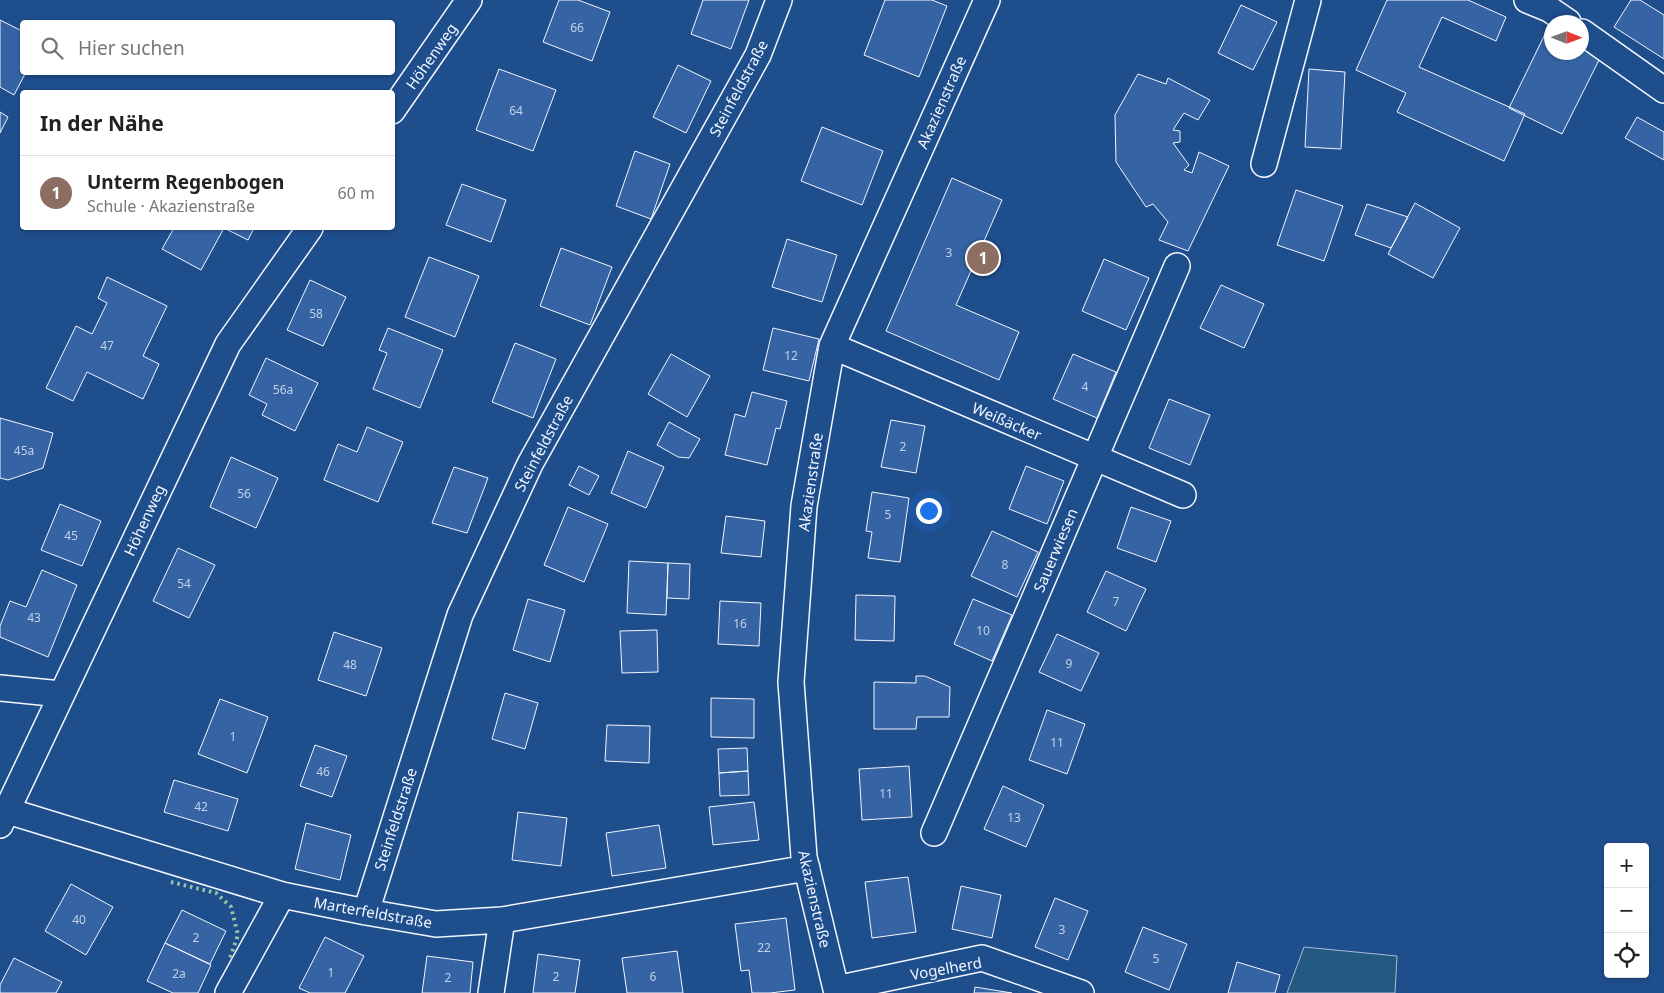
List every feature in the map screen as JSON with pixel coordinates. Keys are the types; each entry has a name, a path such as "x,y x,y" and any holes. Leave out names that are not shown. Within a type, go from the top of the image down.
{"street":[{"name":"Höhenweg","path":"395,107 469,0"},
{"name":"Steinfeldstraße","path":"366,912 464,606 530,464 758,55 779,0"},
{"name":"Akazienstraße","path":"837,991 804,857 791,682 804,506 832,346 987,0"},
{"path":"1264,164 1308,0"},
{"path":"1589,37 1664,90"},
{"name":"Höhenweg","path":"4,818 228,344 309,230"},
{"name":"Sauerwiesen","path":"934,833 1177,266"},
{"name":"Weißäcker","path":"832,346 1183,495"},
{"path":"0,688 61,694"},
{"name":"Marterfeldstraße","path":"4,818 282,895 436,924 502,920 807,868"},
{"path":"228,993 282,895"},
{"path":"491,993 502,920"},
{"name":"Vogelherd","path":"837,991 982,958 1081,993"}],"shaded area":[{"path":"1304,947 1397,956 1395,993 1287,993"}],"building":[{"path":"559,0 578,0 610,12 592,61 543,42"},
{"path":"703,0 749,0 731,49 691,34"},
{"path":"885,0 932,0 947,6 919,77 864,55"},
{"path":"1387,0 1468,0 1506,17 1496,41 1442,17 1419,67 1525,114 1504,161 1397,112 1406,93 1356,70"},
{"path":"1631,0 1640,0 1664,15 1664,59 1614,27"},
{"path":"1241,5 1277,22 1253,70 1218,53"},
{"path":"0,20 20,30 20,75 24,75 14,95 0,87"},
{"path":"1544,36 1544,60 1589,60 1589,50 1601,56 1562,134 1509,108"},
{"path":"678,65 711,81 686,133 653,117"},
{"path":"499,69 556,90 533,151 476,130"},
{"path":"1309,69 1345,72 1341,149 1305,147"},
{"path":"1138,74 1166,84 1168,78 1210,100 1198,120 1184,113 1173,130 1180,131 1180,142 1173,143 1189,165 1184,170 1192,173 1199,152 1229,166 1188,251 1159,240 1168,222 1153,204 1146,207 1116,162 1115,115"},
{"path":"0,112 8,117 0,133"},
{"path":"1637,117 1664,132 1664,160 1625,138"},
{"path":"822,127 883,151 862,205 801,181"},
{"path":"635,151 670,164 651,219 616,206"},
{"path":"952,178 1002,200 956,305 1019,332 999,380 886,331"},
{"path":"462,184 506,200 491,242 446,225"},
{"path":"1296,190 1343,206 1324,261 1277,245"},
{"path":"1415,203 1460,228 1433,278 1388,254"},
{"path":"1367,204 1408,217 1391,248 1355,235"},
{"path":"173,230 223,230 201,270 162,249"},
{"path":"228,230 253,230 248,240"},
{"path":"787,239 837,255 822,302 772,287"},
{"path":"561,248 612,267 590,325 540,306"},
{"path":"429,257 479,276 455,337 405,317"},
{"path":"1104,259 1149,278 1126,330 1082,311"},
{"path":"107,277 167,306 143,356 159,364 143,399 87,372 73,401 46,388 76,326 92,334 107,303 98,298"},
{"path":"310,280 346,297 323,346 287,330"},
{"path":"1221,285 1264,304 1244,348 1200,328"},
{"path":"388,328 443,350 420,408 373,389 387,353 379,350"},
{"path":"773,328 819,339 809,381 763,370"},
{"path":"515,343 556,359 533,418 492,402"},
{"path":"671,354 710,376 687,417 648,394"},
{"path":"1073,354 1116,372 1097,418 1053,399"},
{"path":"266,358 318,383 295,431 262,415 267,404 249,395"},
{"path":"752,392 787,401 780,429 776,428 767,465 725,455 735,414 745,417"},
{"path":"1169,399 1210,415 1190,465 1149,448"},
{"path":"0,418 53,433 43,468 8,480 0,478"},
{"path":"891,420 925,426 916,473 881,467"},
{"path":"669,422 700,439 689,458 678,457 657,445"},
{"path":"367,427 403,442 378,502 324,480 338,444 357,452"},
{"path":"628,451 664,467 646,508 611,493"},
{"path":"231,457 278,478 256,528 210,507"},
{"path":"579,466 599,476 589,495 569,485"},
{"path":"1026,466 1064,481 1047,524 1009,509"},
{"path":"454,467 488,478 467,533 432,523"},
{"path":"872,492 909,498 900,562 868,558 872,532 866,531"},
{"path":"60,504 101,521 82,566 41,550"},
{"path":"568,507 608,524 584,582 544,565"},
{"path":"1131,507 1171,521 1156,562 1117,548"},
{"path":"726,516 765,521 761,557 721,553"},
{"path":"992,531 1038,552 1017,597 971,576"},
{"path":"178,548 215,565 189,618 153,601"},
{"path":"629,561 668,563 666,615 627,613"},
{"path":"668,563 690,564 689,599 667,598"},
{"path":"42,570 77,585 48,657 0,637 0,626 10,601 26,607"},
{"path":"1106,571 1146,589 1126,631 1087,612"},
{"path":"856,595 895,596 894,641 855,640"},
{"path":"528,599 565,610 550,662 513,650"},
{"path":"973,599 1012,615 992,661 954,644"},
{"path":"720,601 761,603 759,646 718,644"},
{"path":"657,630 658,672 622,673 620,631"},
{"path":"334,632 382,648 366,696 318,680"},
{"path":"1057,634 1099,653 1081,691 1039,672"},
{"path":"916,676 925,676 950,687 949,717 917,717 916,729 874,729 874,682 916,683"},
{"path":"505,693 538,703 525,749 492,739"},
{"path":"711,698 754,699 754,738 711,737"},
{"path":"220,699 268,717 247,773 198,754"},
{"path":"1047,710 1085,724 1067,774 1029,760"},
{"path":"607,725 650,726 649,763 605,761"},
{"path":"315,745 347,756 332,797 300,786"},
{"path":"747,748 748,771 719,773 718,749"},
{"path":"909,766 912,817 862,820 859,769"},
{"path":"748,771 749,795 720,796 719,773"},
{"path":"174,780 238,799 228,831 164,812"},
{"path":"1003,786 1044,805 1026,847 984,829"},
{"path":"754,802 759,840 713,845 709,807"},
{"path":"518,812 567,818 561,866 512,860"},
{"path":"306,823 351,835 340,880 295,869"},
{"path":"659,825 666,868 612,876 606,833"},
{"path":"908,877 916,932 872,938 865,882"},
{"path":"71,884 113,907 86,955 45,931"},
{"path":"961,886 1001,895 992,938 952,929"},
{"path":"1055,898 1088,911 1068,960 1035,947"},
{"path":"182,910 226,931 210,964 165,943"},
{"path":"786,918 795,990 752,993 749,970 741,971 735,924"},
{"path":"1143,927 1187,944 1169,990 1125,972"},
{"path":"325,937 364,956 345,993 310,993 299,988"},
{"path":"165,943 211,965 198,993 173,993 147,981"},
{"path":"677,951 683,993 627,993 622,958"},
{"path":"538,954 580,960 575,993 533,993"},
{"path":"427,956 473,962 470,993 422,993"},
{"path":"14,958 62,982 56,993 0,993 0,985"},
{"path":"1237,962 1280,975 1275,993 1228,993"},
{"path":"975,987 1012,993 974,993"}],"hedge":[{"path":"171,882 216,893 231,907 238,935 229,961"}],"place":[{"name":"Unterm Regenbogen","path":"983,258"}]}
